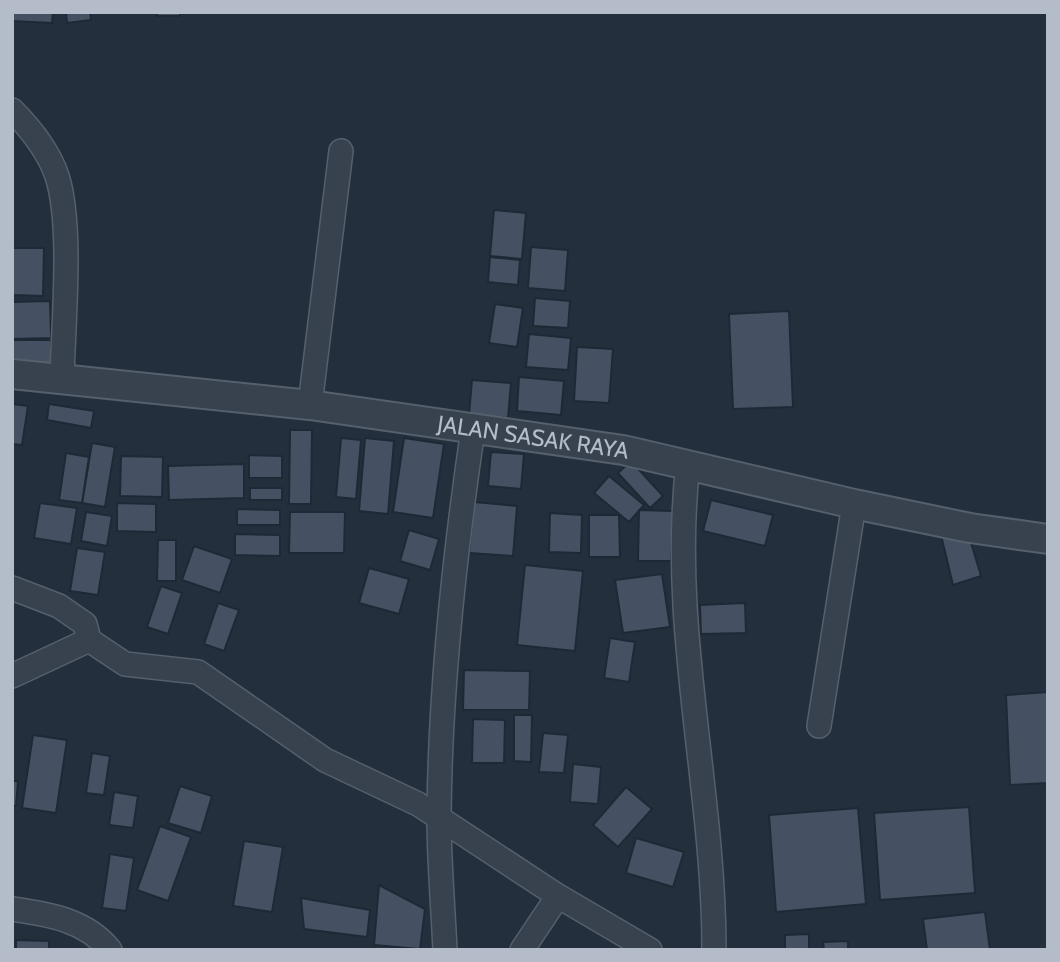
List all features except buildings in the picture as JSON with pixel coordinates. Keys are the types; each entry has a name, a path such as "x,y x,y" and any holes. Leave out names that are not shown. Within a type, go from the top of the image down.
{"street":[{"path":"12,110 28,125 50,158 60,190 64,242 62,380"},
{"path":"310,405 341,151"},
{"name":"JALAN SASAK RAYA","path":"12,374 310,405 623,450 854,504 970,528 1048,539"},
{"path":"445,950 439,817 452,584 473,429"},
{"path":"688,464 684,495 684,612 710,857 714,950"},
{"path":"819,726 854,504"},
{"path":"12,588 68,612 85,624 89,640 125,664 186,668 198,672 325,760 393,790 439,817 558,896 650,950"},
{"path":"12,676 89,640"},
{"path":"522,950 558,896"},
{"path":"12,909 55,915 82,927 110,950"}]}
